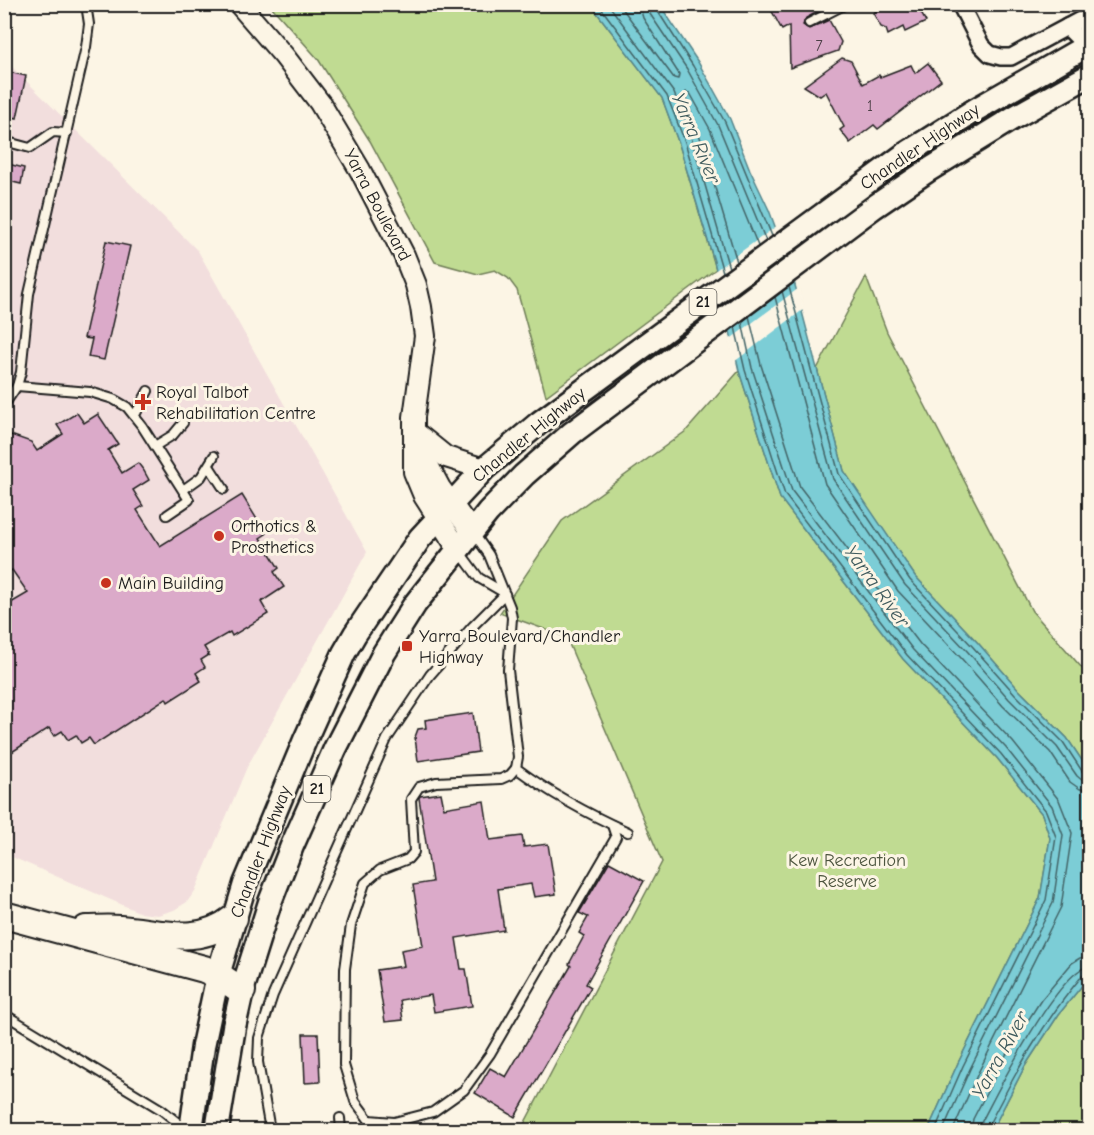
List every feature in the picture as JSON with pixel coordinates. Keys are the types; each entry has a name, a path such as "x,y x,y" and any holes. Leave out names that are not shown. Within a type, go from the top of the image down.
{"highway":[{"path":"4,915 218,975 242,991"},
{"path":"56,929 120,929 163,935 200,934 220,928 234,918"}],"main road":[{"name":"Yarra Boulevard","path":"239,4 284,56 320,104 360,170 404,255 416,285 424,336 414,434 415,477 444,511 472,532"},
{"name":"Chandler Highway","path":"190,1131 203,1046 218,975 234,918 256,855 344,653 414,546 484,469 539,423 867,181 975,110 1088,45"},
{"name":"Chandler Highway","path":"216,1131 242,991 270,902 292,846 335,749 384,653 415,604 472,532 510,489 572,433 874,207 1012,118 1089,75"},
{"path":"414,434 446,457 484,469"},
{"name":"Yarra Boulevard","path":"444,511 458,549"}],"street":[{"path":"960,4 979,42 990,54 1006,58 1074,24 1088,45"}],"lane":[{"path":"4,405 17,386 23,357 29,294 86,47 89,24 86,4"},
{"path":"809,23 846,4"},
{"path":"4,141 30,148 53,132 67,133"},
{"path":"17,386 97,394 113,399 135,414 189,500 167,515"},
{"path":"135,414 148,391"},
{"path":"155,446 173,435 183,423"},
{"path":"183,490 201,477 214,456"},
{"path":"208,466 224,489"},
{"path":"472,532 489,555 512,618 508,670 518,757 516,768 510,775 501,779 436,782 419,787 411,799 414,852 408,859 380,870 365,883 351,925 345,969 344,1065 355,1101 369,1120 394,1122 433,1112 464,1090 490,1054 616,837 612,825"},
{"path":"458,549 479,578 504,593"},
{"path":"270,1131 258,1062 259,1038 273,995 387,738 430,675 504,593"},
{"path":"516,768 543,789 588,814 628,832"},
{"path":"4,1014 162,1110 190,1131"},
{"path":"340,1118 341,1131"}],"shaded area":[{"name":"Royal Talbot Rehabilitation Centre","path":"4,59 198,251 367,552 247,767 195,891 187,902 174,910 158,915 141,913 5,854"}],"green space":[{"path":"270,5 591,5 662,98 679,144 716,269 546,396 517,290 508,278 495,270 478,274 435,262 370,141 318,59"},
{"path":"866,277 887,332 1032,611 1089,676 1089,771 1067,738 1019,690 915,576 844,471 817,369"},
{"name":"Kew Recreation Reserve","path":"739,371 780,498 903,659 997,758 1042,814 1050,838 1040,898 958,1063 928,1130 521,1130 662,862 566,637 500,613 562,521 686,431"},
{"path":"1089,977 1089,1130 992,1130 1025,1066 1059,1014"}],"water":[{"name":"Yarra River","path":"591,5 660,5 698,62 730,119 769,210 791,270 844,471 915,576 1019,690 1067,738 1089,771 1089,977 1059,1014 1025,1066 992,1130 928,1130 958,1063 1040,898 1050,838 1042,814 997,758 903,659 780,498 739,371 714,261 679,144 662,98"}],"pier":[{"path":"778,225 797,281 727,333 713,272"},
{"path":"799,288 804,309 734,362 729,340"}],"building":[{"path":"768,4 821,4 823,9 806,18 803,25 809,29 829,20 841,42 838,51 790,68 789,26 782,30"},
{"path":"889,4 916,4 926,22 905,32 903,27 888,35 873,13"},
{"path":"842,58 851,61 863,84 879,75 880,77 911,65 915,73 928,63 941,80 878,129 874,125 850,143 840,130 844,127 826,92 820,96 804,86"},
{"path":"4,71 26,76 17,118 4,115"},
{"path":"4,163 24,168 21,184 4,180"},
{"path":"106,241 130,246 104,360 88,357 92,339 84,338"},
{"name":"Main Building","path":"77,413 84,423 98,414 118,444 108,450 122,473 138,463 144,471 149,480 133,490 143,506 137,510 160,546 242,495 266,534 260,538 279,568 274,572 284,587 261,602 268,614 232,636 230,632 204,647 209,655 201,660 205,667 196,673 201,681 168,702 166,698 94,745 89,738 81,743 76,735 68,740 62,731 54,736 49,728 4,757 4,607 28,593 12,570 4,574 4,437 11,435 31,442 37,451 63,434 57,425"},
{"path":"473,713 478,752 418,761 415,737 418,729 426,728 425,720"},
{"path":"441,793 444,808 484,801 490,840 522,836 524,847 548,844 556,894 534,897 531,884 498,889 504,930 456,938 461,969 466,969 472,1006 434,1012 431,995 400,1000 403,1020 385,1022 377,970 404,966 401,950 423,946 413,885 432,882 419,798"},
{"path":"609,862 644,881 586,984 591,987 515,1117 475,1093 490,1068 506,1077 571,966 569,964 584,936 579,933 588,917 579,913"},
{"path":"303,1034 318,1034 320,1082 305,1083"}],"place":[{"name":"Royal Talbot Rehabilitation Centre","path":"143,402"},
{"name":"Orthotics & Prosthetics","path":"219,536"},
{"name":"Main Building","path":"106,583"},
{"name":"Yarra Boulevard/Chandler Highway","path":"407,646"}]}
